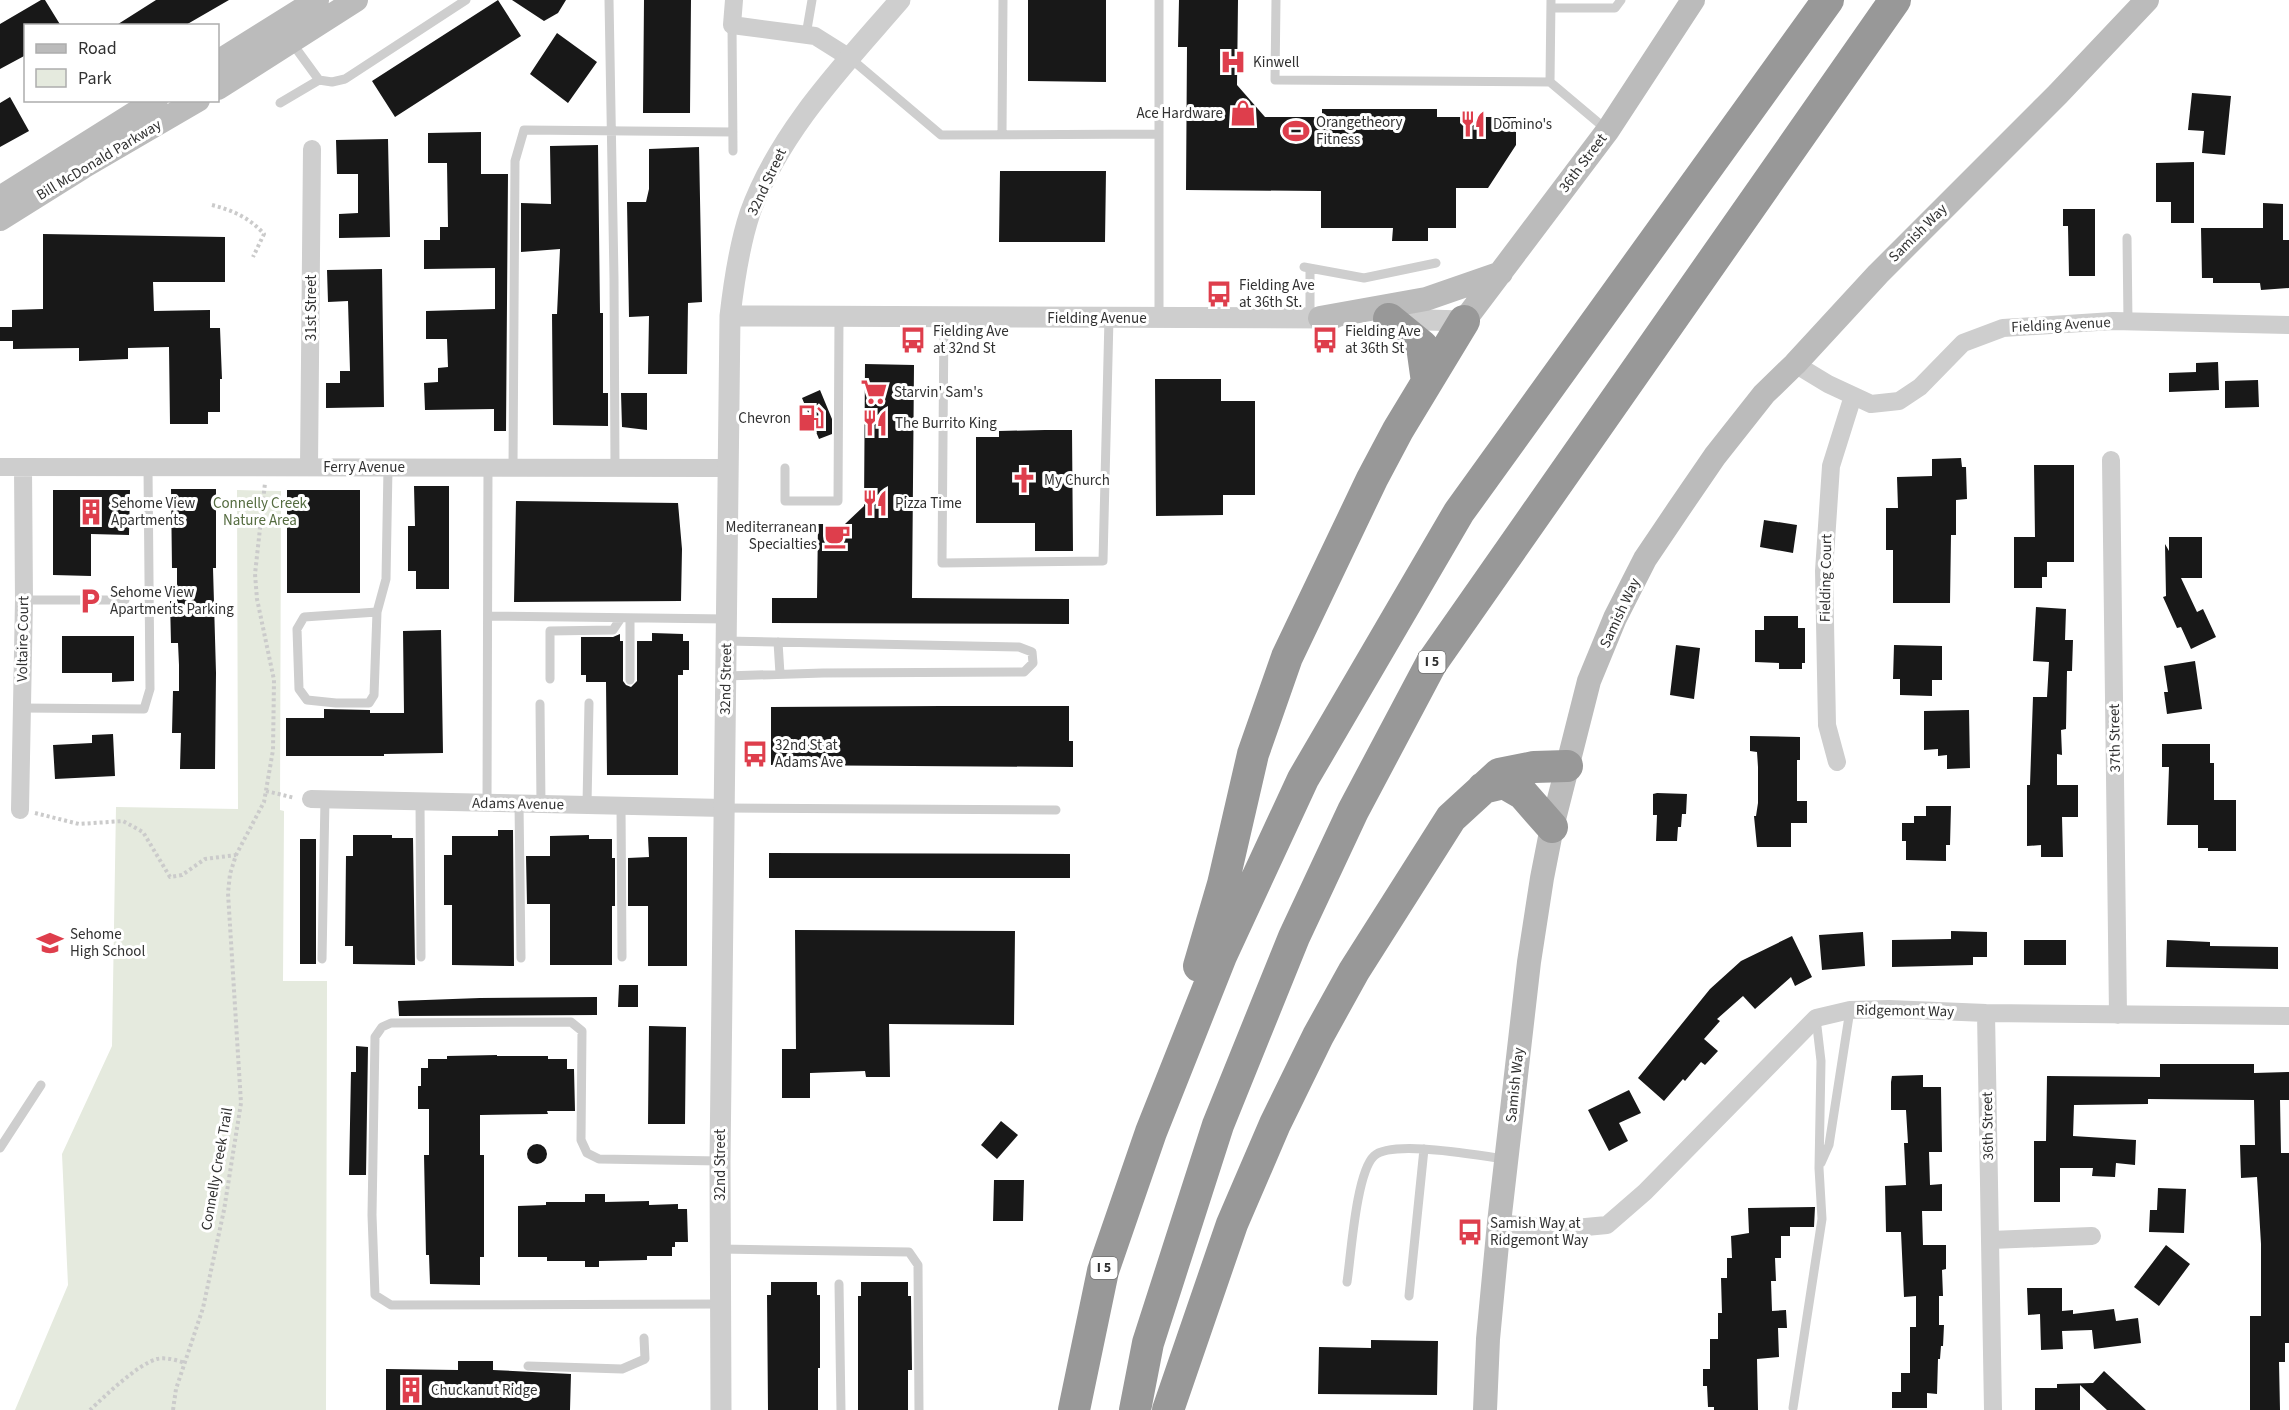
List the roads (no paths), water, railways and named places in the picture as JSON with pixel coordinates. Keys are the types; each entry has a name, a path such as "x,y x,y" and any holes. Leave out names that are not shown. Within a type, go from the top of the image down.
{"highway":[{"name":"I 5","path":"1074,1410 1103,1271 1151,1131 1221,956 1303,779 1459,512 1828,0"},
{"name":"I 5","path":"1135,1410 1148,1343 1218,1125 1299,926 1353,811 1431,664 1895,0"},
{"path":"1389,319 1422,346 1427,382"},
{"path":"1151,1131 1223,884 1253,754 1287,657 1372,479 1464,321"},
{"path":"1168,1410 1232,1224 1275,1124 1318,1036 1354,970 1451,818 1499,774 1534,767 1567,766"},
{"path":"1483,788 1504,783 1523,794 1552,826"}],"main road":[{"path":"219,61 316,0"},
{"path":"219,87 356,0"},
{"name":"36th Street","path":"1464,321 1608,130 1693,0"},
{"name":"Samish Way","path":"1485,1410 1488,1339 1499,1223 1529,962 1552,826 1567,766 1589,681 1615,618 1646,559 1715,456 1764,394 1796,364 1878,274 2050,102 2147,0"},
{"name":"Bill McDonald Parkway","path":"0,198 153,102"},
{"name":"Bill McDonald Parkway","path":"0,219 195,102"},
{"path":"1315,318 1426,299 1501,273"}],"street":[{"path":"734,0 732,25 815,36 850,58"},
{"name":"32nd Street","path":"721,1410 720,1161 728,468 730,316 735,275 750,214 764,181 784,144 850,58 900,0"},
{"name":"31st Street","path":"309,467 312,149"},
{"name":"Fielding Avenue","path":"730,316 1315,318 1464,321"},
{"name":"Fielding Avenue","path":"1796,364 1828,384 1871,404 1899,401 1920,387 1963,343 2003,328 2128,322 2289,325"},
{"name":"Fielding Court","path":"1837,762 1827,725 1824,571 1831,466 1853,396"},
{"name":"37th Street","path":"2111,460 2118,1015"},
{"name":"Ferry Avenue","path":"0,467 728,468"},
{"name":"Voltaire Court","path":"20,810 24,600 23,468"},
{"name":"Adams Avenue","path":"318,799 724,808"},
{"name":"Ridgemont Way","path":"1816,1018 1850,1010 1889,1009 1986,1013 2289,1016"},
{"name":"36th Street","path":"1986,1013 1993,1410"},
{"path":"1499,1223 1563,1227 1607,1224 1645,1192 1816,1018"},
{"path":"1991,1240 2092,1236"}],"lane":[{"path":"280,104 319,80 332,82 345,79 466,0"},
{"path":"609,0 615,467"},
{"path":"806,35 812,0"},
{"path":"1002,135 1003,0"},
{"path":"1159,0 1159,318"},
{"path":"1276,0 1275,80 1550,82 1608,130"},
{"path":"1550,82 1551,4 1618,4"},
{"path":"732,25 733,151"},
{"path":"291,40 319,80"},
{"path":"850,58 940,135 1159,135"},
{"path":"513,467 515,161 524,130 733,132"},
{"path":"2127,238 2128,322"},
{"path":"1315,318 1307,268 1364,278 1436,262"},
{"path":"785,468 785,501 838,501 839,317"},
{"path":"944,317 942,562 1103,561 1109,318"},
{"path":"488,467 488,803"},
{"path":"21,708 144,709 150,689 148,468"},
{"path":"377,612 304,617 297,629 297,639 299,689 307,700 369,703 374,695 377,612 386,579 388,468"},
{"path":"24,600 125,600"},
{"path":"488,616 727,619"},
{"path":"550,679 550,631 613,630 626,618"},
{"path":"626,618 630,680"},
{"path":"726,641 1019,647 1032,652 1032,663 1024,672 726,676"},
{"path":"778,642 780,674"},
{"path":"587,805 589,703"},
{"path":"540,704 541,804"},
{"path":"318,799 322,959"},
{"path":"420,801 421,957"},
{"path":"519,804 521,958"},
{"path":"621,805 622,957"},
{"path":"724,808 1056,810"},
{"path":"1819,1168 1829,1145 1850,1010"},
{"path":"1793,1408 1822,1219 1819,1168 1821,1061 1816,1018"},
{"path":"720,1161 599,1159 587,1153 581,1140 582,1031 571,1022 391,1023 382,1027 375,1037 372,1215 375,1295 391,1305 720,1304"},
{"path":"0,1148 41,1085"},
{"path":"1347,1282 1361,1184 1372,1157 1384,1149 1424,1149 1506,1159"},
{"path":"1409,1296 1424,1149"},
{"path":"720,1249 909,1252 918,1265 919,1410"},
{"path":"839,1284 841,1410"},
{"path":"528,1366 622,1370 645,1359 644,1338"}],"place":[{"name":"Kinwell","path":"1233,62"},
{"name":"Ace Hardware","path":"1243,113"},
{"name":"Domino's","path":"1473,124"},
{"name":"Orangetheory Fitness","path":"1296,131"},
{"name":"Fielding Ave at 36th St.","path":"1219,294"},
{"name":"Fielding Ave at 32nd St","path":"913,340"},
{"name":"Fielding Ave at 36th St","path":"1325,340"},
{"name":"Starvin' Sam's","path":"874,392"},
{"name":"Chevron","path":"811,418"},
{"name":"The Burrito King","path":"875,423"},
{"name":"My Church","path":"1024,480"},
{"name":"Pizza Time","path":"875,503"},
{"name":"Sehome View Apartments","path":"91,512"},
{"name":"Mediterranean Specialties","path":"837,536"},
{"name":"Sehome View Apartments Parking","path":"90,601"},
{"name":"32nd St at Adams Ave","path":"755,754"},
{"name":"Sehome High School","path":"50,943"},
{"name":"Samish Way at Ridgemont Way","path":"1470,1232"},
{"name":"Chuckanut Ridge","path":"411,1390"}],"park label":[{"name":"Connelly Creek Nature Area","path":"260,512"}]}
